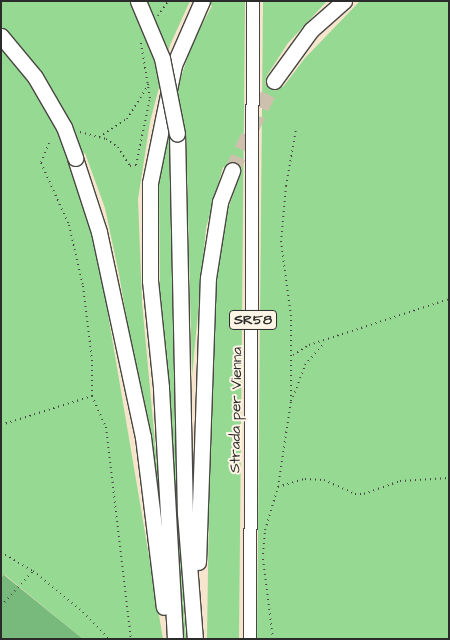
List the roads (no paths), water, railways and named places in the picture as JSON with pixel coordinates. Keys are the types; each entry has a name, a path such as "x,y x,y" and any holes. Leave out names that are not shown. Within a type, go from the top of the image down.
{"highway":[{"path":"138,1 162,58 177,134 185,513 195,639"},
{"path":"175,639 161,387 150,281 149,211 157,139 174,65 202,1"},
{"path":"274,81 311,30 344,1"},
{"path":"1,36 35,78 64,127 99,232 143,437 168,639"},
{"path":"195,639 205,311 212,238 220,202 232,170"}],"main road":[{"name":"Strada per Vienna","path":"250,639 253,1"}],"tunnel":[{"path":"232,170 274,81"}]}
